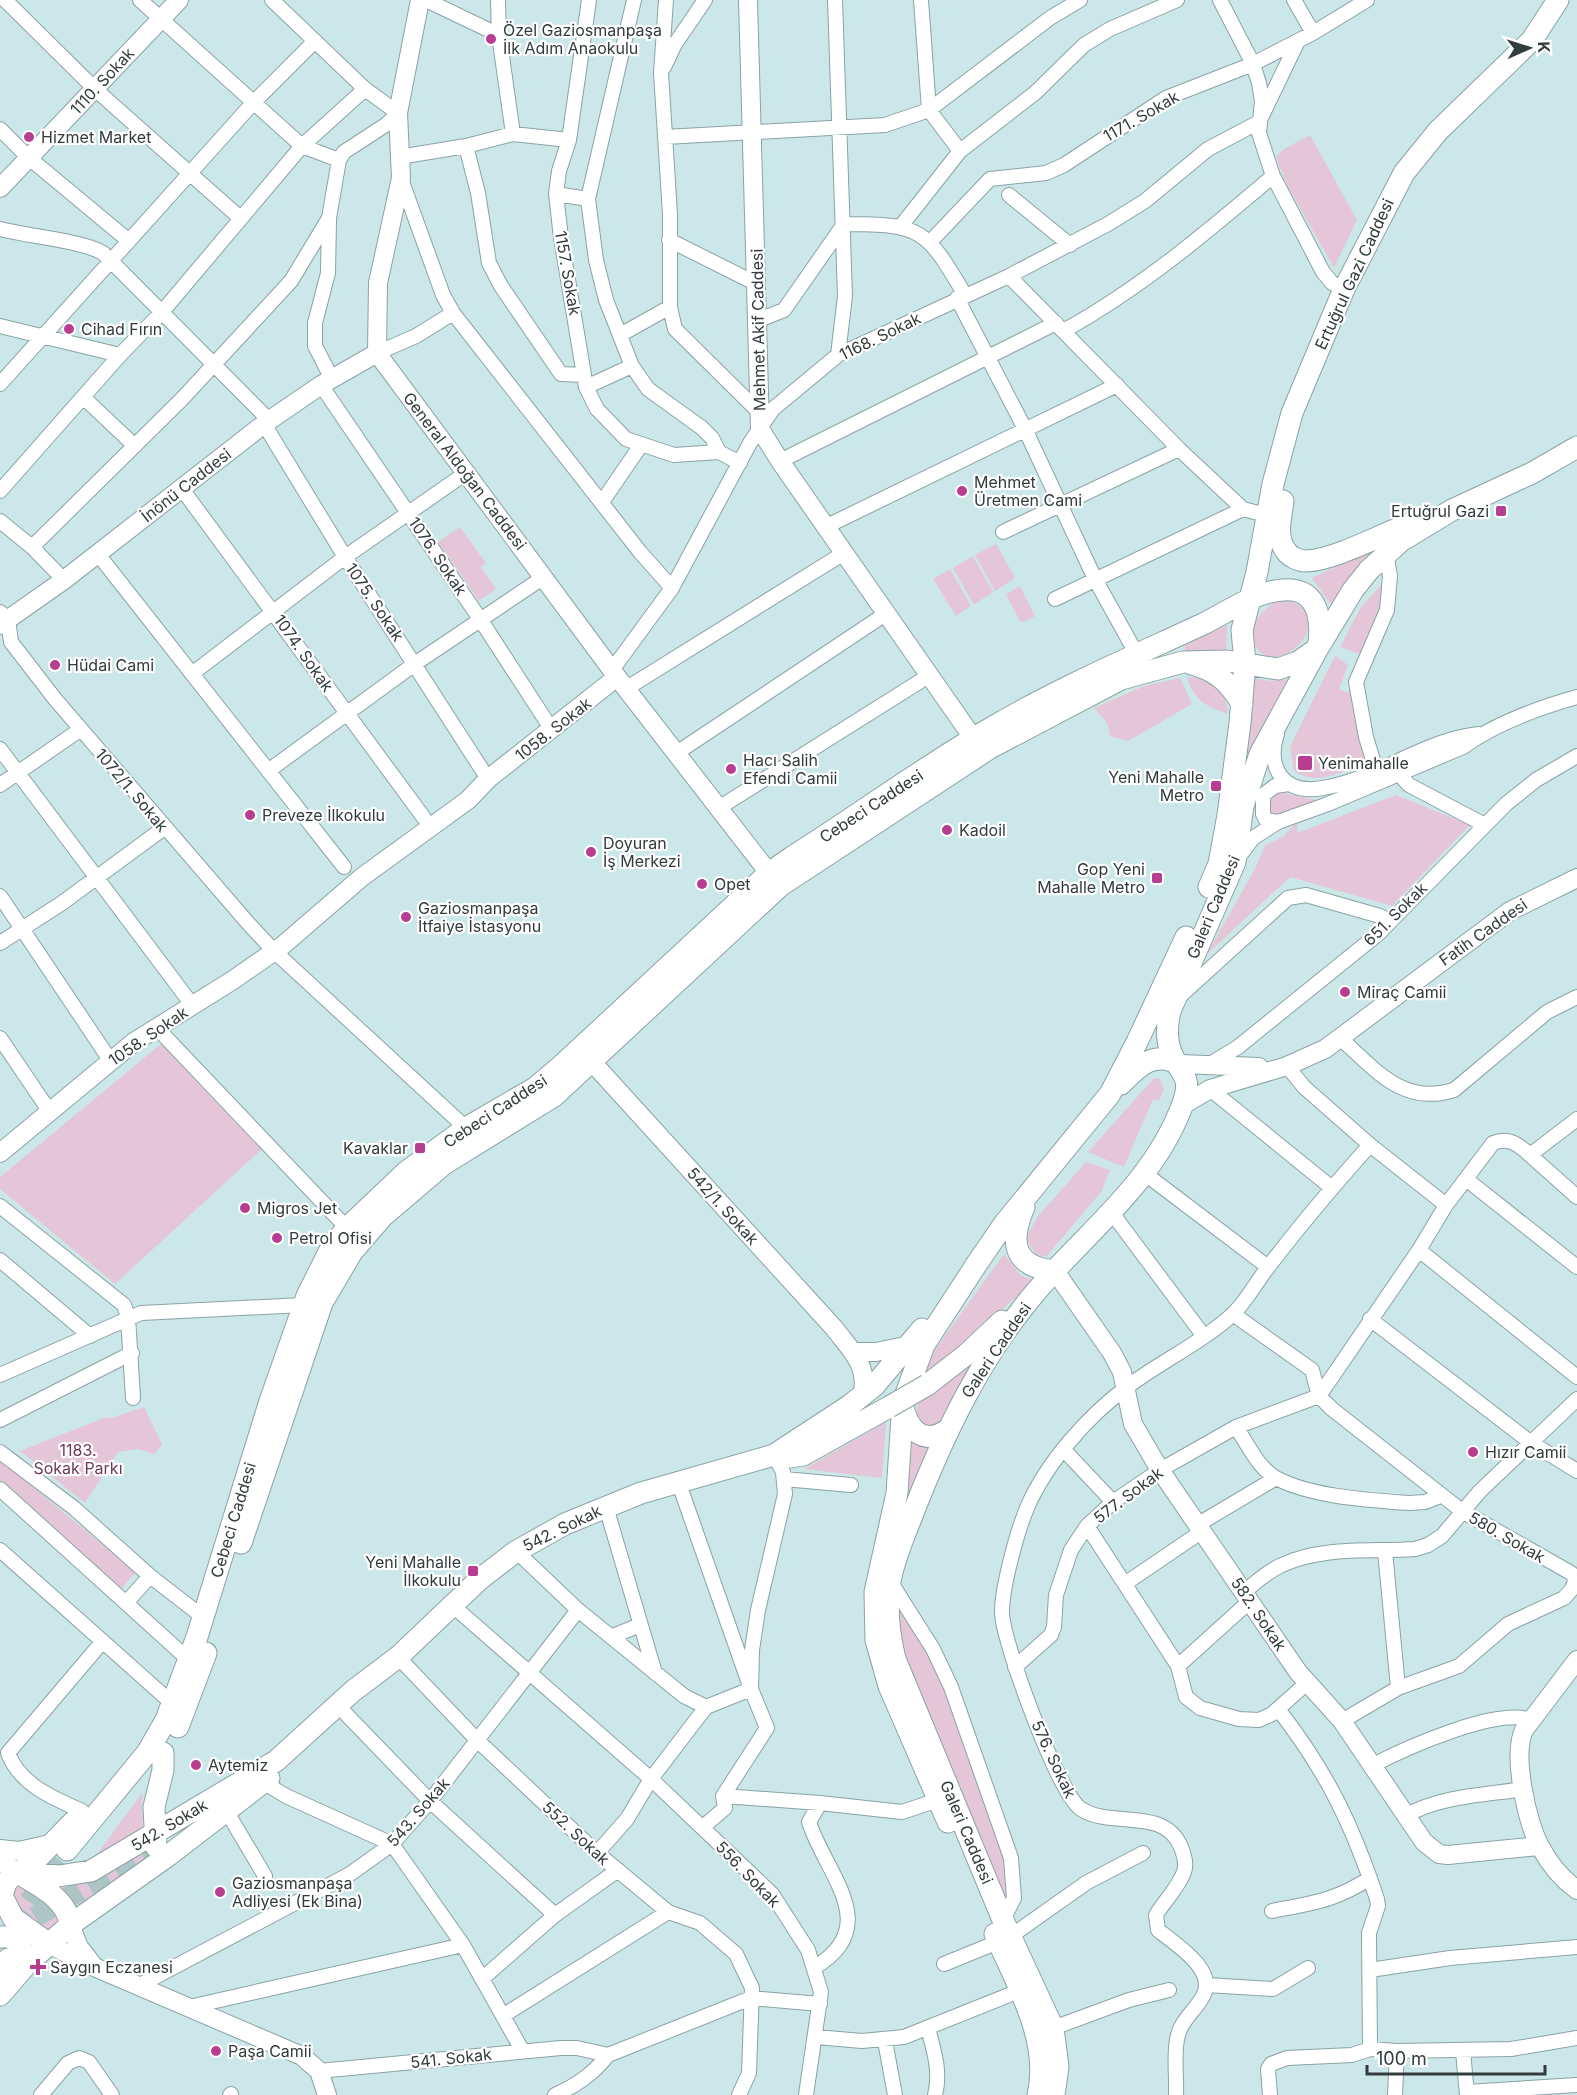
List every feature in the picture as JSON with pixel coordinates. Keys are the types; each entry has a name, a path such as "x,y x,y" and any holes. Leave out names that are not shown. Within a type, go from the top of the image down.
{"main road":[{"name":"Ertuğrul Gazi Caddesi","path":"1248,602 1259,562 1266,514 1286,431 1344,289 1389,196 1413,160 1444,124 1532,40 1558,0"},
{"path":"1532,40 1551,24 1572,0"},
{"path":"1299,397 1296,438 1279,525 1286,551 1294,558 1304,561 1323,558 1452,510 1532,473 1577,447"},
{"name":"Galeri Caddesi","path":"1038,2095 1041,2055 1038,2040 1018,1990 1004,1932 895,1659 889,1618 890,1581 900,1548 947,1430 986,1360 1033,1295 1112,1213 1144,1173 1182,1105 1186,1081 1171,1052 1168,1031 1172,1004 1235,862 1243,806 1251,775 1279,717 1349,596 1386,553 1407,536 1452,510"},
{"path":"1283,590 1294,590 1305,595 1314,605 1320,621 1318,648 1289,667 1263,668 1245,663 1242,630 1248,602 1267,592 1283,590"},
{"name":"Cebeci Caddesi","path":"67,1850 163,1753 182,1719 193,1692 268,1458 311,1301 383,1216 444,1164 554,1096 586,1056 774,880 973,738 1136,653 1248,602"},
{"path":"1183,662 1199,666 1222,677 1233,688 1242,704"},
{"name":"Cebeci Caddesi","path":"774,880 965,765 1106,686 1138,672 1183,662 1245,663"},
{"name":"Galeri Caddesi","path":"1054,2095 1058,2067 1053,2028 938,1800 884,1672 874,1620 878,1571 897,1493 896,1404 924,1345 958,1292 1004,1224 1110,1094 1137,1042 1219,864 1228,815 1245,663"},
{"path":"965,765 973,749 973,738"},
{"name":"Cebeci Caddesi","path":"67,1850 147,1753 169,1712 203,1617 270,1401 331,1248 347,1228 406,1172 466,1128 586,1056"},
{"path":"1110,1094 1146,1061 1162,1058 1179,1064"},
{"path":"1029,1196 1016,1228 1016,1246 1019,1255 1035,1268 1055,1271"},
{"path":"774,1455 862,1396 886,1374 935,1314 958,1292"},
{"path":"774,1455 790,1457 802,1455 927,1385 968,1354 1019,1305 1033,1295"},
{"path":"896,1404 920,1436 935,1437 947,1430"},
{"name":"542. Sokak","path":"20,1873 59,1876 91,1871 161,1837 183,1817 276,1761 353,1691 392,1662 480,1579 516,1551 606,1507 678,1481 774,1455"},
{"name":"542. Sokak","path":"0,1995 24,1959 94,1906 149,1870 227,1812 346,1714 370,1691 392,1662"},
{"path":"24,1959 13,1918 0,1897 6,1883 20,1873 67,1850 82,1811 169,1712"},
{"path":"149,1870 161,1837 154,1807 163,1770 163,1753"},
{"path":"161,1837 263,1782"},
{"path":"157,1795 170,1814 183,1817"},
{"path":"20,1873 59,1902 68,1914 70,1925"},
{"path":"0,1937 12,1938 20,1943 24,1959"}],"street":[{"path":"5,0 96,90 239,218"},
{"path":"140,0 302,146 339,160"},
{"name":"1110. Sokak","path":"0,188 96,90 178,0"},
{"path":"272,0 365,89 398,112"},
{"path":"498,0 499,35 513,134"},
{"name":"1157. Sokak","path":"589,0 569,140 559,171 556,194 585,381 597,409 626,439 674,456 719,452"},
{"path":"634,0 588,199 596,260 606,300 632,366 648,389 702,428 712,438 719,452 740,463"},
{"path":"666,0 661,74 670,307 675,329 760,420"},
{"path":"661,74 675,44 705,0"},
{"name":"Mehmet Akif Caddesi","path":"748,0 759,320 760,420 780,461 973,738"},
{"path":"835,0 845,296 838,355"},
{"path":"921,0 929,110 960,151"},
{"path":"665,137 885,125 929,110 1050,18 1080,0"},
{"path":"901,226 960,151 1035,93 1084,45 1160,3 1177,0"},
{"path":"1221,0 1253,64 1262,101 1259,133 1273,176 1323,272 1332,283 1344,289"},
{"path":"1294,0 1313,33"},
{"name":"1171. Sokak","path":"931,241 990,179 1046,173 1064,165 1166,98 1253,64 1313,33 1364,1"},
{"path":"453,313 416,336 377,353 378,283 400,178 398,112 418,2 499,35"},
{"path":"0,384 253,103 315,41"},
{"path":"1259,122 1298,41"},
{"path":"0,491 120,355 162,312 302,146 365,89"},
{"path":"32,547 135,446 291,281 329,218 339,160 344,152 387,124 398,112"},
{"name":"1168. Sokak","path":"619,678 672,588 740,463 760,420 838,355 1009,276 1070,244 1145,201 1208,148 1259,122"},
{"path":"0,129 28,157 129,241"},
{"path":"399,158 466,146 513,134 569,140"},
{"path":"466,146 478,193 487,253 501,286 561,374 585,381 632,366"},
{"path":"780,461 987,358 1095,313 1158,270 1273,176"},
{"path":"400,178 443,295 453,313 472,333 540,426 640,552 672,588"},
{"path":"556,194 588,199"},
{"path":"1009,195 1070,244"},
{"name":"1076. Sokak","path":"329,218 328,273 315,323 315,346 326,382 552,730"},
{"path":"844,224 901,226 931,241 961,297 987,358 1024,429 1095,579 1136,653"},
{"path":"759,320 784,310 844,224"},
{"name":"1075. Sokak","path":"0,229 88,246 103,253 214,364 266,422 345,557 416,663 488,779"},
{"path":"669,240 757,284"},
{"path":"1009,276 1061,326 1179,449 1243,509 1266,514"},
{"path":"620,335 670,307"},
{"path":"0,326 120,355"},
{"name":"İnönü Caddesi","path":"2,618 64,580 266,422 326,382 377,353"},
{"name":"General Aldoğan Caddesi","path":"377,353 675,754 774,880"},
{"path":"827,526 1117,385"},
{"path":"83,397 135,446"},
{"path":"602,502 641,445"},
{"path":"1003,532 1179,449"},
{"path":"193,673 345,557 466,473"},
{"name":"1074. Sokak","path":"182,489 274,611 427,822"},
{"path":"1055,599 1243,509"},
{"path":"0,521 32,547 64,580"},
{"path":"97,553 351,874"},
{"path":"619,678 844,553"},
{"path":"1376,770 1366,737 1356,682 1387,610 1390,576 1386,553"},
{"path":"268,771 348,715 416,663 544,577"},
{"path":"675,754 888,613"},
{"name":"1072/1. Sokak","path":"2,618 11,642 81,729 164,828 274,951 466,1128"},
{"path":"717,809 930,675"},
{"name":"1058. Sokak","path":"0,1153 110,1060 156,1027 193,1006 274,951 351,874 427,822 468,800 488,779 619,678"},
{"path":"1278,822 1266,820 1263,814 1263,795 1275,786 1289,784 1322,789 1449,740 1481,734 1577,697"},
{"path":"1279,717 1273,755 1280,776 1289,784"},
{"path":"0,785 81,729"},
{"path":"1235,862 1253,838 1278,822 1463,747 1481,734"},
{"path":"0,749 95,879 193,1006"},
{"name":"651. Sokak","path":"1207,1065 1238,1047 1359,950 1485,825 1536,780 1577,756"},
{"path":"1400,774 1409,785 1485,825"},
{"path":"0,943 95,879 164,828"},
{"name":"Fatih Caddesi","path":"1182,1105 1210,1089 1280,1068 1341,1039 1439,962 1510,911 1577,878"},
{"path":"1172,1004 1288,898 1306,895 1380,916 1388,921"},
{"path":"0,896 110,1060"},
{"path":"1341,1039 1394,1086 1417,1094 1436,1096 1454,1090 1547,1012 1577,997"},
{"path":"156,1027 347,1228"},
{"path":"0,1038 50,1112"},
{"name":"542/1. Sokak","path":"586,1056 826,1319 853,1352 864,1374 862,1396"},
{"path":"1179,1064 1280,1068 1370,1145 1446,1204"},
{"path":"1210,1089 1332,1188"},
{"path":"1530,1155 1577,1119"},
{"path":"1319,1396 1419,1250 1446,1204 1493,1143 1501,1140 1514,1141 1577,1197"},
{"name":"576. Sokak","path":"1207,1984 1204,1972 1158,1930 1155,1922 1156,1915 1185,1869 1179,1843 1165,1827 1153,1822 1095,1814 1081,1809 1071,1799 1014,1667 1002,1612 1007,1581 1027,1508 1063,1449 1126,1388 1233,1314 1332,1188 1370,1145"},
{"path":"1144,1173 1268,1267"},
{"path":"1466,1179 1577,1267"},
{"path":"0,1206 124,1305 128,1317 132,1353 132,1398"},
{"path":"1112,1213 1203,1335"},
{"path":"1419,1250 1577,1377"},
{"path":"0,1260 90,1336"},
{"name":"582. Sokak","path":"1055,1271 1112,1353 1122,1372 1133,1424 1160,1470 1307,1683 1342,1721 1424,1842 1439,1854 1521,1850 1539,1846"},
{"path":"0,1375 141,1313 311,1301"},
{"path":"1233,1314 1312,1370 1319,1396"},
{"path":"1370,1319 1530,1442 1577,1471"},
{"path":"853,1352 876,1352 910,1345"},
{"path":"0,1420 132,1353"},
{"name":"577. Sokak","path":"1014,1667 1051,1635 1062,1570 1087,1526 1113,1502 1160,1470 1236,1426 1319,1396"},
{"name":"580. Sokak","path":"1319,1396 1440,1496 1571,1573 1576,1579 1572,1589 1564,1598 1508,1624 1459,1666 1398,1688 1342,1721"},
{"path":"1178,1666 1247,1596 1282,1565 1302,1557 1324,1553 1385,1551 1428,1545 1442,1536 1462,1511 1530,1442 1577,1399"},
{"path":"1236,1426 1262,1466 1276,1478 1305,1489 1409,1503 1425,1502 1440,1496"},
{"path":"1063,1449 1113,1502"},
{"path":"0,1452 74,1508 150,1576 203,1617"},
{"path":"751,1689 752,1650 758,1610 785,1494 784,1479 774,1455"},
{"path":"1126,1583 1199,1528 1276,1478"},
{"path":"784,1479 851,1485"},
{"path":"678,1481 751,1689 767,1728 723,1796 725,1808 703,1827"},
{"path":"0,1489 189,1660"},
{"path":"606,1507 656,1673"},
{"path":"1087,1526 1126,1583 1143,1616 1178,1666 1186,1697 1200,1708 1239,1719 1259,1720 1278,1709 1307,1683"},
{"path":"0,1550 103,1641 169,1712"},
{"path":"516,1551 578,1610 613,1636 684,1696 706,1707"},
{"path":"1385,1551 1398,1688"},
{"path":"126,1603 150,1576"},
{"path":"890,1581 933,1649 951,1687 1011,1858 1014,1898 1004,1932"},
{"name":"556. Sokak","path":"453,1606 528,1674 651,1779 772,1894 800,1935 815,1967 821,1992 806,2095"},
{"name":"543. Sokak","path":"140,1985 350,1874 392,1844 430,1801 578,1610"},
{"path":"613,1636 640,1625"},
{"path":"82,1811 28,1783 13,1767 8,1753 103,1641"},
{"path":"1577,1660 1531,1720 1518,1742 1524,1790 1539,1846 1563,1879 1577,1890"},
{"name":"552. Sokak","path":"392,1662 597,1853 668,1912 700,1923 736,1954 748,1976 751,1998 749,2073 739,2095"},
{"path":"597,1853 627,1819 651,1779 706,1707 751,1689"},
{"path":"1278,1709 1319,1763 1346,1813 1378,1906 1369,1933 1370,2049"},
{"path":"346,1714 430,1801 555,1915"},
{"path":"1373,1765 1452,1732 1509,1717 1531,1720"},
{"path":"263,1782 293,1799 392,1844 463,1945 522,2050"},
{"path":"1405,1816 1420,1808 1443,1802 1524,1790"},
{"path":"723,1796 902,1812 938,1800"},
{"path":"815,1967 838,1950 843,1943 848,1921 841,1889 809,1822 820,1803"},
{"path":"227,1812 265,1876"},
{"path":"0,1849 67,1850"},
{"path":"944,1964 1143,1853"},
{"path":"0,1862 20,1873"},
{"path":"483,1978 555,1915 618,1870"},
{"path":"1272,1911 1319,1903 1352,1890 1370,1878"},
{"path":"85,1959 86,1923 94,1906"},
{"path":"504,2015 668,1912"},
{"path":"70,1925 85,1959"},
{"path":"189,2007 463,1945"},
{"path":"1370,1970 1450,1958 1577,1947"},
{"path":"24,1959 85,1959 302,2056 319,2071 327,2095"},
{"path":"1176,2095 1177,2036 1182,2023 1204,1995 1207,1984 1273,1989 1308,1968"},
{"path":"816,2037 885,2041 928,2028 1018,1990"},
{"path":"1053,2028 1129,2000 1169,1990"},
{"path":"555,2095 575,2086 594,2072 608,2055 751,1998 820,2004"},
{"path":"928,2028 939,2081 935,2095"},
{"path":"1270,2095 1268,2069 1271,2064 1287,2058 1352,2055 1370,2049 1397,2051 1511,2049 1577,2038"},
{"path":"885,2041 895,2095"},
{"name":"541. Sokak","path":"319,2071 522,2050 577,2048 608,2055"},
{"path":"1463,2050 1467,2093 1532,2092 1577,2085"},
{"path":"1395,2095 1397,2051"},
{"path":"40,2095 68,2063 79,2058 89,2062 112,2095"}],"green space":[{"path":"1310,135 1357,220 1334,268 1287,185 1276,157 1284,149"},
{"path":"460,527 486,563 481,567 496,589 479,601 438,542"},
{"path":"996,544 1015,578 995,591 975,555"},
{"path":"1375,547 1376,549 1332,606 1312,578"},
{"path":"973,556 993,592 974,605 953,568"},
{"path":"950,569 971,606 956,616 933,579"},
{"path":"1381,585 1381,614 1365,656 1340,647 1361,607"},
{"path":"1020,586 1035,616 1021,623 1006,594"},
{"path":"1283,599 1300,606 1308,616 1308,628 1303,639 1294,649 1283,655 1271,657 1260,652 1254,645 1253,628 1261,613"},
{"path":"1227,625 1226,650 1185,652 1185,643"},
{"path":"1335,656 1348,665 1339,689 1348,693 1352,683 1367,762 1321,778 1303,776 1294,771 1290,747"},
{"path":"1187,677 1204,680 1216,686 1227,705 1228,714 1202,702 1193,692"},
{"path":"1180,678 1192,704 1128,741 1110,736 1107,723 1094,708 1144,686"},
{"path":"1254,678 1270,681 1289,679 1251,755 1243,751"},
{"path":"1280,792 1316,800 1276,817 1270,814 1267,801"},
{"path":"1396,795 1470,825 1392,906 1290,877 1206,955 1255,869 1265,845 1284,836 1298,820 1297,833"},
{"path":"161,1044 263,1148 115,1284 0,1189 0,1177"},
{"path":"1154,1078 1160,1079 1164,1089 1159,1101 1153,1099 1124,1167 1088,1152"},
{"path":"1086,1162 1110,1170 1101,1192 1046,1257 1036,1254 1027,1241 1028,1234 1038,1216"},
{"path":"1004,1254 1021,1276 1036,1280 947,1357 921,1376 934,1351"},
{"path":"991,1341 943,1418 933,1428 926,1429 916,1420 918,1402"},
{"name":"1183. Sokak Parkı","path":"144,1407 162,1444 155,1454 138,1449 118,1452 85,1503 20,1451 106,1417 111,1418"},
{"path":"886,1422 882,1478 804,1469"},
{"path":"906,1441 932,1448 899,1529"},
{"path":"0,1460 136,1572 118,1593 0,1481"},
{"path":"901,1611 931,1656 1006,1856 1007,1900 900,1654 898,1622"},
{"path":"142,1793 143,1831 93,1860"},
{"path":"148,1848 147,1859 114,1883 99,1876"},
{"path":"95,1877 111,1885 81,1905 76,1904 62,1886"},
{"path":"20,1885 35,1887 62,1922 52,1930 33,1923 10,1896"}],"tunnel":[{"path":"35,1917 166,1840"},
{"path":"11,1927 67,1850"}],"place":[{"name":"Özel Gaziosmanpaşa İlk Adım Anaokulu","path":"491,39"},
{"name":"Hizmet Market","path":"29,137"},
{"name":"Cihad Fırın","path":"69,329"},
{"name":"Mehmet Üretmen Cami","path":"962,491"},
{"name":"Ertuğrul Gazi","path":"1501,511"},
{"name":"Hüdai Cami","path":"55,665"},
{"name":"Yenimahalle","path":"1305,763"},
{"name":"Hacı Salih Efendi Camii","path":"731,769"},
{"name":"Yeni Mahalle Metro","path":"1216,786"},
{"name":"Preveze İlkokulu","path":"250,815"},
{"name":"Kadoil","path":"947,830"},
{"name":"Doyuran İş Merkezi","path":"591,852"},
{"name":"Gop Yeni Mahalle Metro","path":"1157,878"},
{"name":"Opet","path":"702,884"},
{"name":"Gaziosmanpaşa İtfaiye İstasyonu","path":"406,917"},
{"name":"Miraç Camii","path":"1345,992"},
{"name":"Kavaklar","path":"420,1148"},
{"name":"Migros Jet","path":"245,1208"},
{"name":"Petrol Ofisi","path":"277,1238"},
{"name":"Hızır Camii","path":"1473,1452"},
{"name":"Yeni Mahalle İlkokulu","path":"473,1571"},
{"name":"Aytemiz","path":"196,1765"},
{"name":"Gaziosmanpaşa Adliyesi (Ek Bina)","path":"220,1892"},
{"name":"Saygın Eczanesi","path":"38,1967"},
{"name":"Paşa Camii","path":"216,2051"}]}
